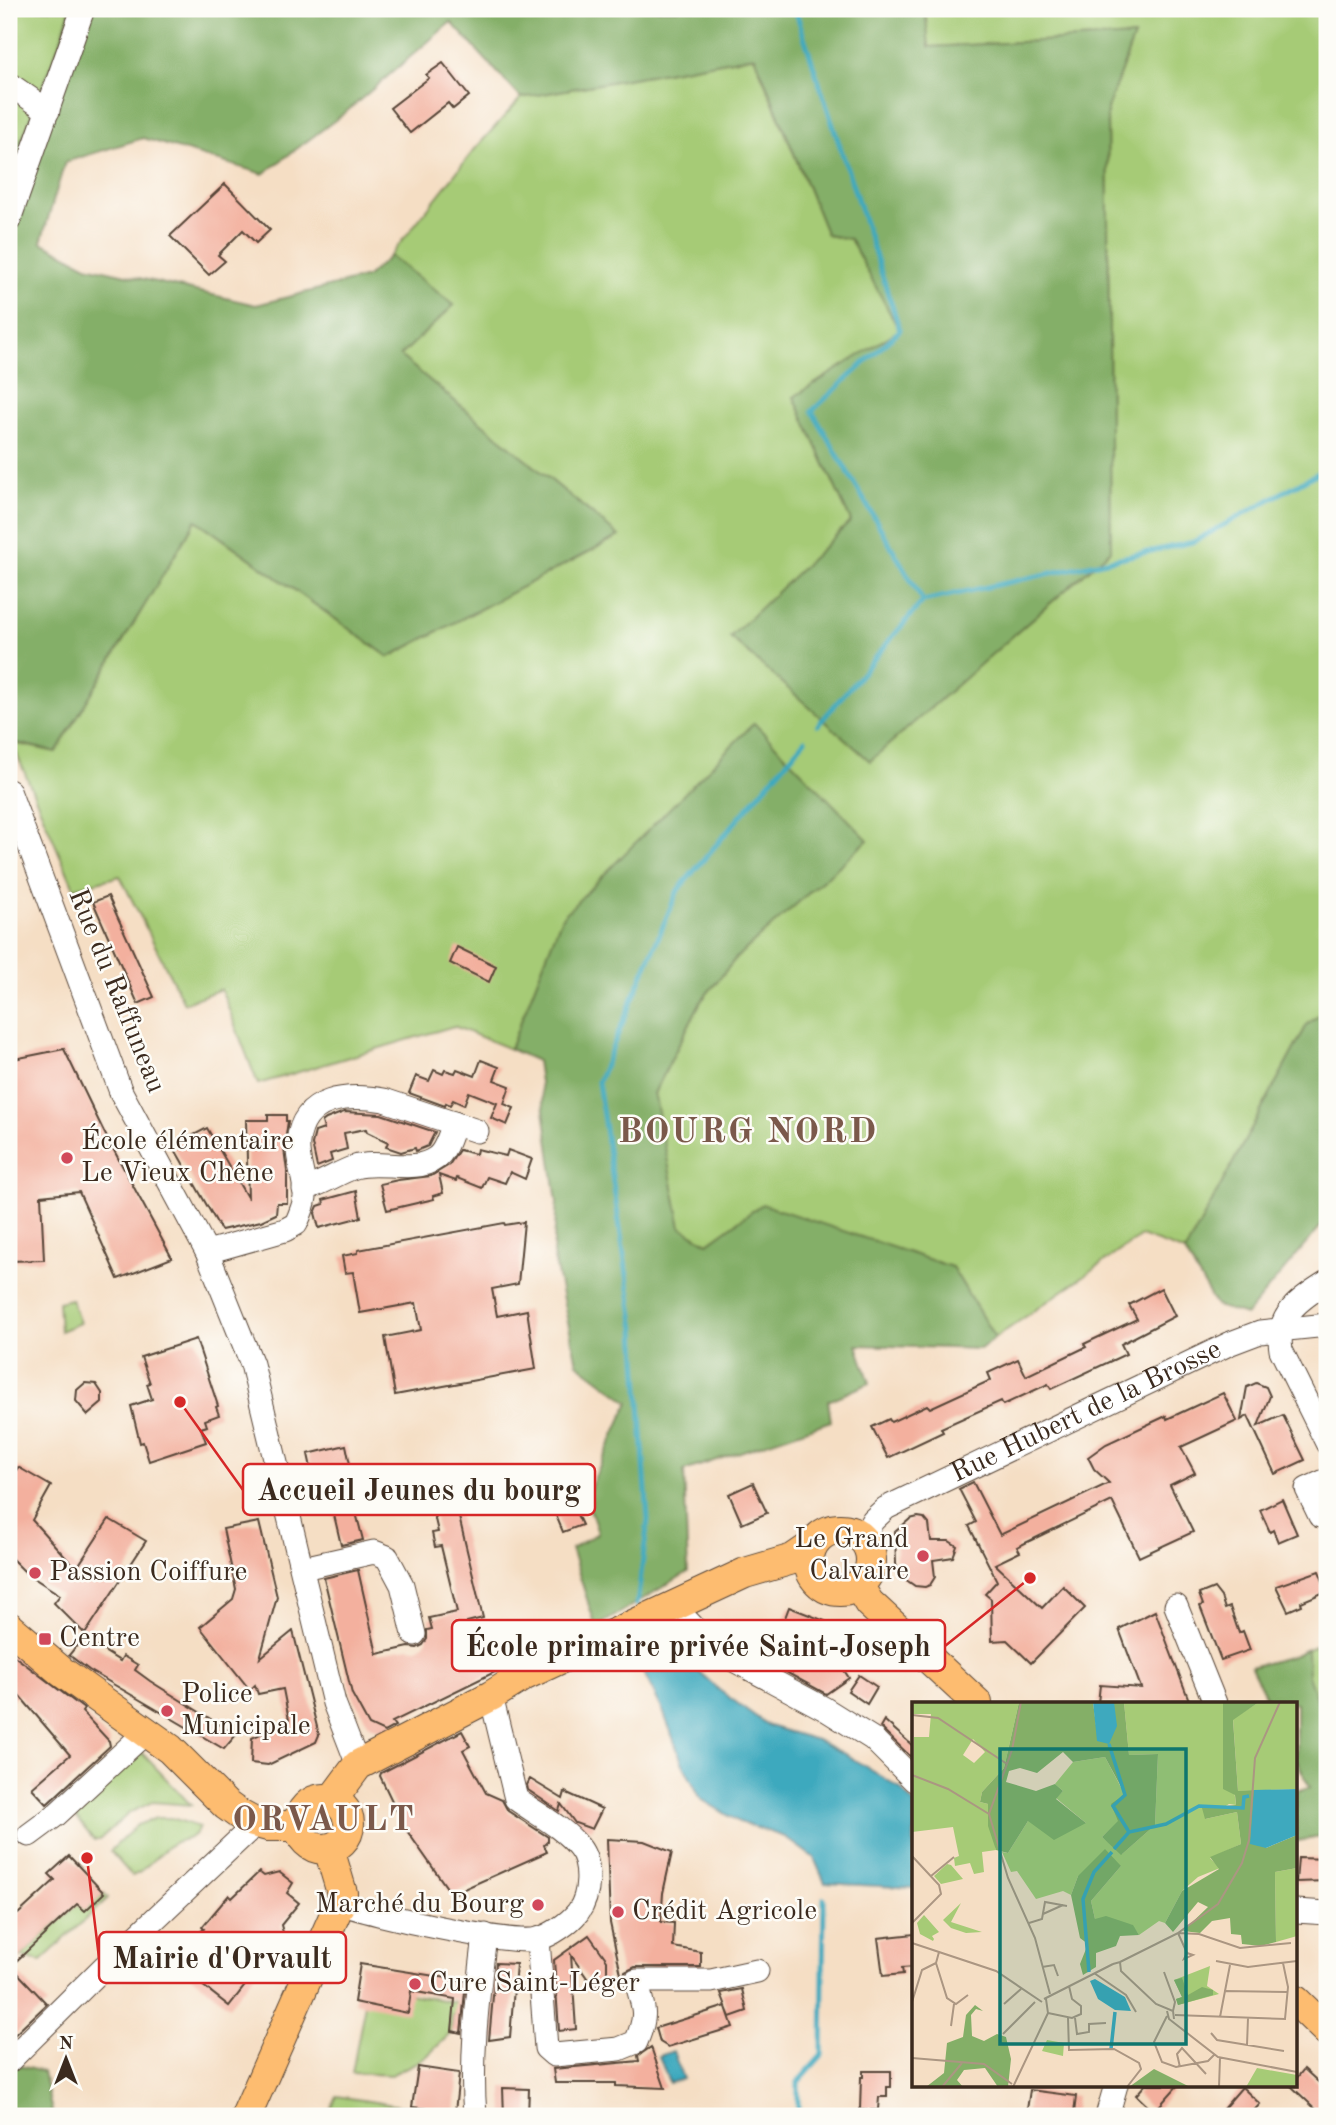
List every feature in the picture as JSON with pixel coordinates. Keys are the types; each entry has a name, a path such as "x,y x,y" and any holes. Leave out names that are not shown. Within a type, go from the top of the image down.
{"main road":[{"path":"332,1800 358,1765 491,1696 523,1676 746,1573 793,1559 829,1531 852,1531 862,1538 871,1557 870,1568 858,1585 849,1590 828,1588 813,1576 772,1566"},
{"path":"812,1546 810,1566 813,1576"},
{"path":"858,1585 869,1603 975,1702"},
{"path":"9,1627 62,1672 170,1749 226,1805 253,1822 268,1826 299,1826"},
{"path":"324,1798 332,1800 341,1804 347,1812 349,1830 345,1839 329,1849 318,1849 309,1845 302,1836 299,1818 308,1804 324,1798"},
{"path":"246,2116 340,1903 342,1892 329,1849"},
{"path":"1298,2003 1327,2031"}],"street":[{"path":"9,220 83,9"},
{"path":"9,84 48,111"},
{"name":"Rue du Raffuneau","path":"9,791 121,1092 207,1252 253,1364 334,1703 358,1765"},
{"path":"207,1252 285,1230 296,1224 305,1198 298,1143 302,1127 321,1104 353,1096 384,1100 477,1131"},
{"path":"304,1189 322,1184 354,1167 419,1164 436,1158 443,1150 454,1124"},
{"path":"1327,1282 1292,1307 1284,1318 1281,1329 1281,1350 1327,1443"},
{"name":"Rue Hubert de la Brosse","path":"862,1538 873,1520 886,1508 1231,1343 1260,1332 1327,1325"},
{"path":"1327,1480 1307,1489 1320,1516 1327,1513"},
{"path":"303,1568 374,1552 387,1557 402,1585 414,1634"},
{"path":"1176,1606 1215,1702"},
{"path":"654,1616 703,1637 730,1658 825,1709 873,1739 912,1778"},
{"path":"340,1903 359,1910 485,1935 538,1939 565,1924 579,1911 587,1888 588,1869 582,1850 570,1836 516,1800 491,1696"},
{"path":"29,1835 56,1815 147,1731"},
{"path":"13,2056 246,1833 253,1822"},
{"path":"1298,1911 1327,1913"},
{"path":"475,2116 472,2083 485,1935"},
{"path":"538,1939 546,2048 554,2055 619,2049 636,2042 645,2012 636,1981 711,1981 757,1971"},
{"path":"1107,2116 1116,2086"}],"green space":[{"path":"9,9 70,9 23,137 9,153"},
{"path":"70,9 925,9 929,47 1134,36 1107,109 1111,550 870,761 730,637 851,521 794,397 899,330 850,239 827,235 755,56 521,98 451,22 346,112 263,174 143,138 65,162 41,242 87,266 256,305 367,277 390,256 454,305 400,356 619,536 389,657 196,520 56,752 9,741 9,153 23,137"},
{"path":"925,9 1327,9 1327,1008 1307,1026 1185,1252 1141,1236 995,1338 952,1267 762,1205 708,1243 681,1228 654,1094 701,1001 736,958 868,840 562,917 510,1049 454,1026 258,1084 221,989 184,1003 120,876 74,888 12,743 56,752 196,520 389,657 619,536 400,356 454,305 390,256 475,149 521,98 754,56 827,235 850,239 900,330 794,397 851,521 731,637 870,761 1111,550 1107,109 1134,36 929,47"},
{"path":"754,723 868,840 736,958 701,1001 654,1093 681,1227 708,1243 762,1204 952,1267 995,1338 980,1349 857,1345 870,1383 828,1401 831,1421 684,1471 688,1572 596,1627 571,1549 598,1533 586,1497 629,1402 577,1363 553,1254 557,1202 537,1061 510,1049 562,917"},
{"path":"1327,1008 1327,1219 1246,1315 1216,1306 1185,1252 1307,1025"},
{"path":"71,1299 80,1323 60,1331 58,1302"},
{"path":"1327,1640 1327,1836 1298,1841 1298,1790 1310,1787 1298,1763 1298,1702 1268,1702 1251,1667 1293,1656"},
{"path":"1307,1649 1308,1675 1327,1727 1327,1836 1298,1841 1298,1790 1310,1787 1298,1763 1298,1702 1268,1702 1251,1667 1293,1656"},
{"path":"141,1752 191,1805 152,1802 129,1813 99,1840 94,1840 73,1814"},
{"path":"156,1818 172,1818 199,1827 192,1836 174,1842 132,1876 110,1851 137,1825"},
{"path":"104,1893 108,1898 41,1961 21,1957 77,1904 85,1911"},
{"path":"374,1988 472,2005 471,2017 452,2015 451,2033 425,2058 391,2075 352,2073 365,2003"},
{"path":"9,2063 43,2072 53,2116 9,2116"},
{"path":"337,2096 456,2115 457,2116 327,2116"}],"water":[{"path":"653,1654 682,1656 719,1690 769,1726 817,1740 900,1788 912,1802 912,1888 825,1883 814,1858 785,1837 739,1822 701,1799 642,1669"},
{"path":"673,2051 683,2079 669,2083 659,2056"}],"building":[{"path":"443,63 469,96 453,109 448,103 410,133 390,108 429,78 426,75"},
{"path":"225,184 270,230 256,243 243,230 218,255 225,261 209,275 170,236"},
{"path":"108,896 154,997 138,1004 93,902"},
{"path":"457,947 496,966 489,982 450,963"},
{"path":"64,1049 104,1132 172,1258 118,1279 79,1192 41,1196 44,1260 9,1261 9,1060"},
{"path":"481,1060 499,1067 494,1080 510,1086 504,1104 514,1108 507,1125 491,1118 497,1103 469,1092 464,1105 453,1100 450,1105 446,1103 445,1106 409,1093 416,1076 429,1081 434,1070 443,1074 445,1070 455,1073 457,1069 475,1076"},
{"path":"344,1112 381,1114 435,1132 428,1146 416,1151 415,1148 401,1152 386,1147 388,1142 366,1129 344,1133 347,1149 330,1154 332,1161 317,1167 312,1144 315,1132 324,1129 322,1122 326,1119"},
{"path":"268,1115 286,1115 288,1121 284,1149 287,1203 277,1203 276,1214 261,1221 221,1230 173,1146 207,1128 248,1199 246,1120 268,1120"},
{"path":"477,1149 506,1156 508,1150 532,1159 525,1179 510,1172 505,1183 487,1177 482,1188 457,1178 456,1181 439,1175 443,1193 433,1196 434,1199 387,1210 380,1184 431,1176 449,1165 459,1150 476,1154"},
{"path":"356,1191 361,1217 319,1228 315,1213 318,1206 324,1204 323,1200"},
{"path":"524,1222 518,1284 492,1289 497,1316 527,1310 536,1369 395,1395 385,1337 421,1330 416,1303 360,1313 353,1272 345,1273 342,1256 358,1253 358,1250 504,1223"},
{"path":"1161,1288 1175,1316 1121,1344 1126,1354 1051,1389 1048,1384 1003,1405 1001,1401 941,1428 943,1432 888,1458 872,1427 889,1419 891,1422 927,1405 930,1408 991,1380 988,1373 1018,1359 1026,1376 1137,1319 1129,1305"},
{"path":"196,1339 219,1415 205,1420 207,1426 201,1428 206,1442 149,1461 143,1442 140,1443 131,1406 152,1399 147,1384 150,1383 141,1357"},
{"path":"85,1383 96,1384 102,1393 102,1403 88,1415 76,1401 77,1390"},
{"path":"1256,1383 1266,1387 1270,1396 1258,1426 1283,1415 1305,1460 1275,1474 1248,1416 1241,1420 1247,1387"},
{"path":"1223,1393 1237,1421 1181,1447 1195,1473 1170,1485 1193,1532 1139,1557 1112,1501 1017,1547 1020,1552 995,1564 1042,1608 1063,1586 1085,1608 1031,1663 1007,1640 992,1641 991,1599 985,1594 997,1581 969,1526 976,1522 959,1489 973,1482 1000,1535 1109,1483 1094,1469 1088,1457 1106,1444"},
{"path":"346,1445 351,1469 345,1470 363,1540 341,1545 331,1502 319,1505 308,1454"},
{"path":"18,1467 51,1486 32,1520 76,1569 109,1519 146,1541 85,1634 54,1603 60,1595 26,1573 9,1556 9,1483"},
{"path":"451,1483 483,1618 467,1622 483,1657 497,1650 505,1667 392,1722 395,1726 384,1732 369,1725 352,1694 324,1578 358,1570 377,1654 423,1645 427,1639 427,1630 432,1629 429,1618 457,1612 441,1546 435,1547 432,1533 438,1532 428,1489"},
{"path":"753,1483 767,1513 742,1524 729,1494"},
{"path":"1282,1499 1297,1534 1278,1542 1260,1510"},
{"path":"573,1506 582,1525 563,1532 555,1513"},
{"path":"924,1518 929,1524 931,1541 949,1541 957,1546 953,1557 933,1560 935,1577 930,1585 925,1587 915,1586 899,1575 896,1564 895,1532 910,1519"},
{"path":"259,1522 277,1597 260,1658 293,1631 319,1735 316,1742 268,1765 251,1763 252,1738 289,1720 283,1689 258,1694 255,1685 250,1690 200,1627 233,1599 236,1589 223,1529"},
{"path":"1319,1571 1327,1591 1288,1611 1276,1586"},
{"path":"1214,1588 1225,1609 1230,1607 1239,1633 1243,1631 1250,1650 1221,1660 1200,1606 1203,1605 1199,1594"},
{"path":"789,1607 825,1621 817,1641 782,1626"},
{"path":"1155,1611 1190,1702 1098,1702 1100,1685 1141,1688 1119,1629"},
{"path":"83,1638 120,1661 123,1656 138,1665 135,1670 150,1681 236,1735 224,1749 89,1670 69,1655"},
{"path":"766,1640 804,1669 818,1658 825,1669 831,1664 834,1668 840,1664 849,1678 826,1694 766,1661 771,1655 762,1645"},
{"path":"9,1652 84,1709 82,1712 109,1741 110,1746 47,1804 32,1788 70,1755 18,1694 9,1702"},
{"path":"859,1675 877,1687 867,1704 848,1691"},
{"path":"884,1720 912,1745 912,1758 880,1727"},
{"path":"462,1731 470,1746 463,1750 486,1793 502,1800 508,1811 548,1837 548,1841 544,1845 547,1852 455,1893 450,1892 405,1828 380,1776 381,1773"},
{"path":"530,1779 563,1799 565,1792 602,1809 592,1829 575,1823 561,1804 559,1811 528,1790"},
{"path":"607,1839 644,1841 672,1852 663,1893 661,1922 674,1923 673,1947 701,1952 701,1967 635,1967 625,1972 622,1979 610,1923"},
{"path":"69,1856 104,1893 85,1911 77,1904 11,1966 47,2004 9,2040 9,1904 18,1914 55,1880 49,1874"},
{"path":"1298,1858 1327,1859 1327,1881 1298,1882"},
{"path":"259,1872 264,1876 279,1872 293,1883 287,1893 299,1903 281,1925 284,1936 229,2006 174,1963 229,1895 232,1898"},
{"path":"912,1934 912,1967 902,1968 903,1974 883,1976 878,1938"},
{"path":"589,1935 607,1960 607,1979 594,1988 571,1955 576,2029 559,2031 554,1960"},
{"path":"496,1963 516,1964 510,2037 489,2040"},
{"name":"Cure Saint-Léger","path":"360,1964 466,1981 461,2033 452,2031 455,1999 411,1991 408,2013 354,2002"},
{"path":"742,1989 747,2011 730,2017 726,2007 733,2027 668,2047 660,2042 656,2028 726,2006 721,1993"},
{"path":"651,2047 665,2088 616,2086 616,2083 555,2083 553,2069 639,2061 638,2056"},
{"path":"418,2067 459,2073 455,2112 412,2107"},
{"path":"1304,2069 1327,2090 1327,2116 1323,2116 1291,2086 1298,2086 1298,2076"},
{"path":"863,2071 891,2071 891,2087 887,2087 887,2097 879,2097 878,2110 860,2110"},
{"path":"1144,2086 1177,2086 1154,2112 1136,2095"},
{"path":"1242,2087 1260,2104 1249,2116 1231,2116 1223,2109"},
{"path":"503,2088 529,2089 528,2116 504,2116"},
{"path":"1030,2090 1076,2096 1074,2113 1067,2112 1066,2116 1026,2116"}],"waterway":[{"path":"795,9 900,330 812,411 923,601"},
{"path":"818,725 923,601 1193,542 1327,468"},
{"path":"637,1605 648,1520 635,1329 598,1082 678,890 805,740"},
{"path":"648,1637 653,1654"},
{"path":"798,2116 798,2082 822,2055 824,1898"}],"place":[{"name":"École élémentaire Le Vieux Chêne","path":"67,1158"},
{"name":"Accueil Jeunes du bourg","path":"180,1402"},
{"name":"Le Grand Calvaire","path":"923,1556"},
{"name":"Passion Coiffure","path":"35,1573"},
{"name":"École primaire privée Saint-Joseph","path":"1030,1578"},
{"name":"Centre","path":"45,1639"},
{"name":"Police Municipale","path":"167,1711"},
{"name":"Mairie d'Orvault","path":"87,1858"},
{"name":"Marché du Bourg","path":"538,1905"},
{"name":"Crédit Agricole","path":"618,1912"},
{"name":"Cure Saint-Léger","path":"415,1984"}],"district":[{"name":"BOURG NORD","path":"748,1132"},
{"name":"ORVAULT","path":"324,1820"}]}
